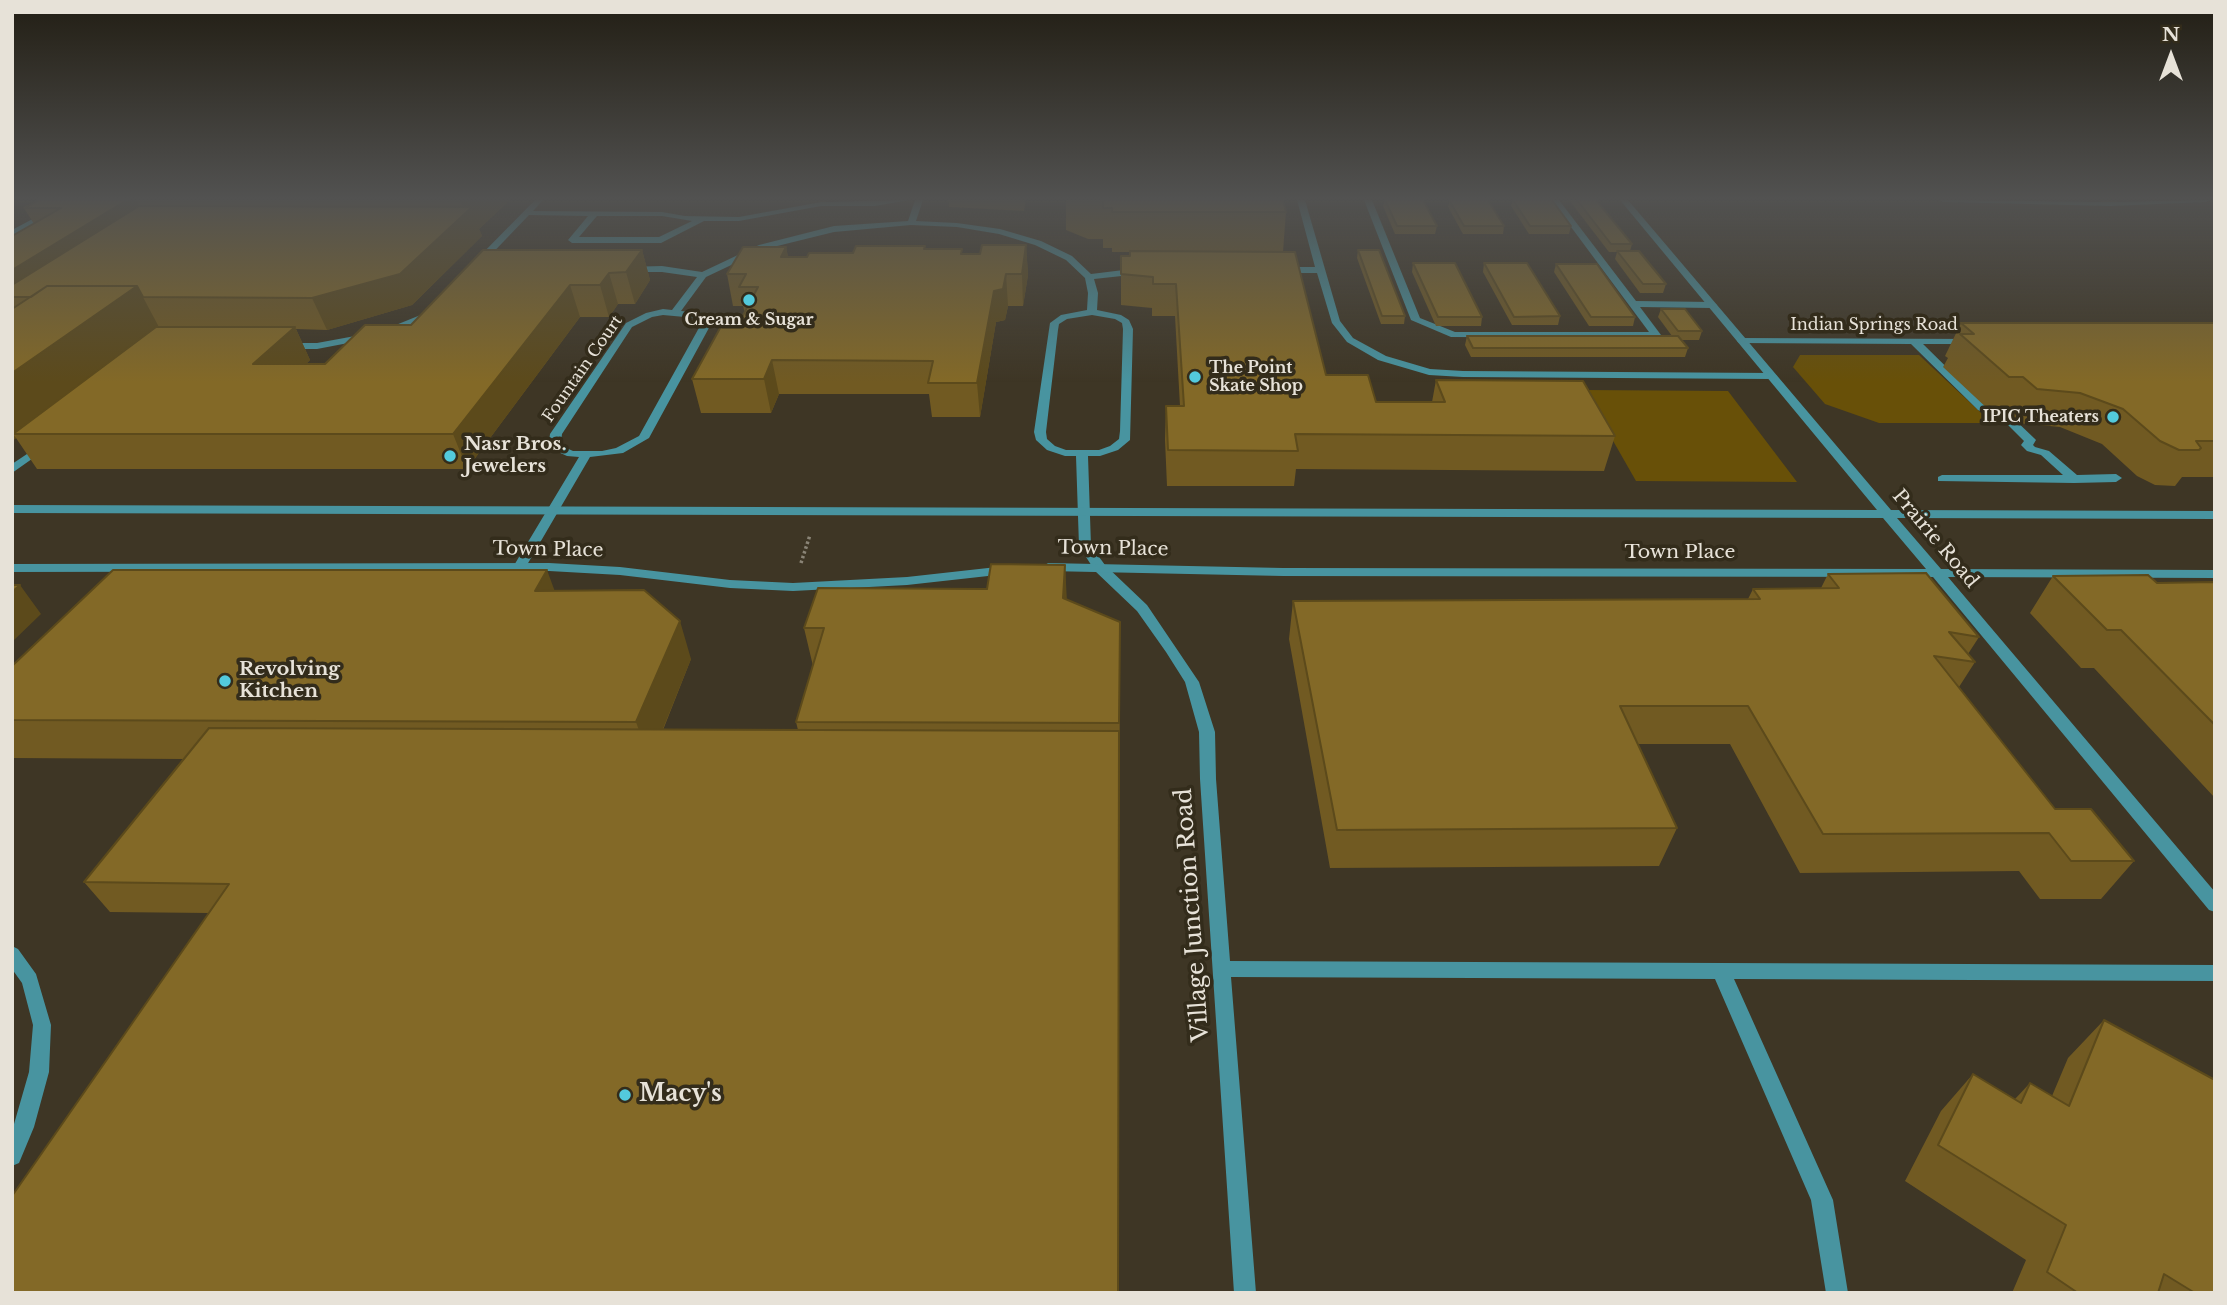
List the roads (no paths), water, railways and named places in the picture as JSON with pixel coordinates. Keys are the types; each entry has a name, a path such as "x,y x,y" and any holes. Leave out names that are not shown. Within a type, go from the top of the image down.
{"street":[{"path":"479,261 472,268 486,268"},
{"path":"519,567 586,456 619,451 643,438 705,326 699,315 676,311 703,275 728,261"},
{"path":"1072,261 1089,277 1093,293 1092,312"},
{"path":"1318,261 1335,321 1350,340 1382,358 1429,372 1772,376"},
{"path":"1392,261 1416,320 1454,335 1656,335 1600,261"},
{"name":"Prairie Road","path":"1675,261 2215,905"},
{"path":"611,268 662,269 703,275"},
{"path":"1089,277 1157,270"},
{"path":"1266,270 1321,271"},
{"path":"1631,304 1712,305"},
{"path":"279,346 317,346 360,339 426,316 435,307"},
{"name":"Fountain Court","path":"586,456 560,449 555,442 556,434 629,325 649,315 676,311"},
{"path":"1092,312 1118,317 1126,322 1128,329 1126,431 1124,440 1114,448 1082,455 1051,448 1042,440 1040,432 1055,323 1064,317 1092,312"},
{"name":"Indian Springs Road","path":"1742,341 1984,341"},
{"path":"1914,341 1982,408 2009,420 2030,440 2046,445 2050,449 2045,453 2074,479"},
{"path":"12,470 54,437"},
{"path":"1082,455 1084,513"},
{"path":"1942,479 2116,478"},
{"name":"Town Place","path":"12,509 2215,514"},
{"name":"Village Junction Road","path":"1084,513 1085,546 1100,568 1142,608 1171,649 1192,682 1207,732 1208,779 1245,1293"},
{"name":"Town Place","path":"12,568 125,573 519,567 620,571 730,584 793,587 907,581 1014,569"},
{"name":"Town Place","path":"1038,568 1283,572 2215,574"},
{"path":"12,954 30,980 42,1025 39,1072 24,1127 12,1156"},
{"path":"1221,969 2215,973"},
{"path":"1721,971 1822,1200 1837,1293"}],"place":[{"name":"Cream & Sugar","path":"749,300"},
{"name":"The Point Skate Shop","path":"1195,377"},
{"name":"IPIC Theaters","path":"2113,417"},
{"name":"Nasr Bros. Jewelers","path":"450,456"},
{"name":"Revolving Kitchen","path":"225,681"},
{"name":"Macy's","path":"625,1095"}]}
